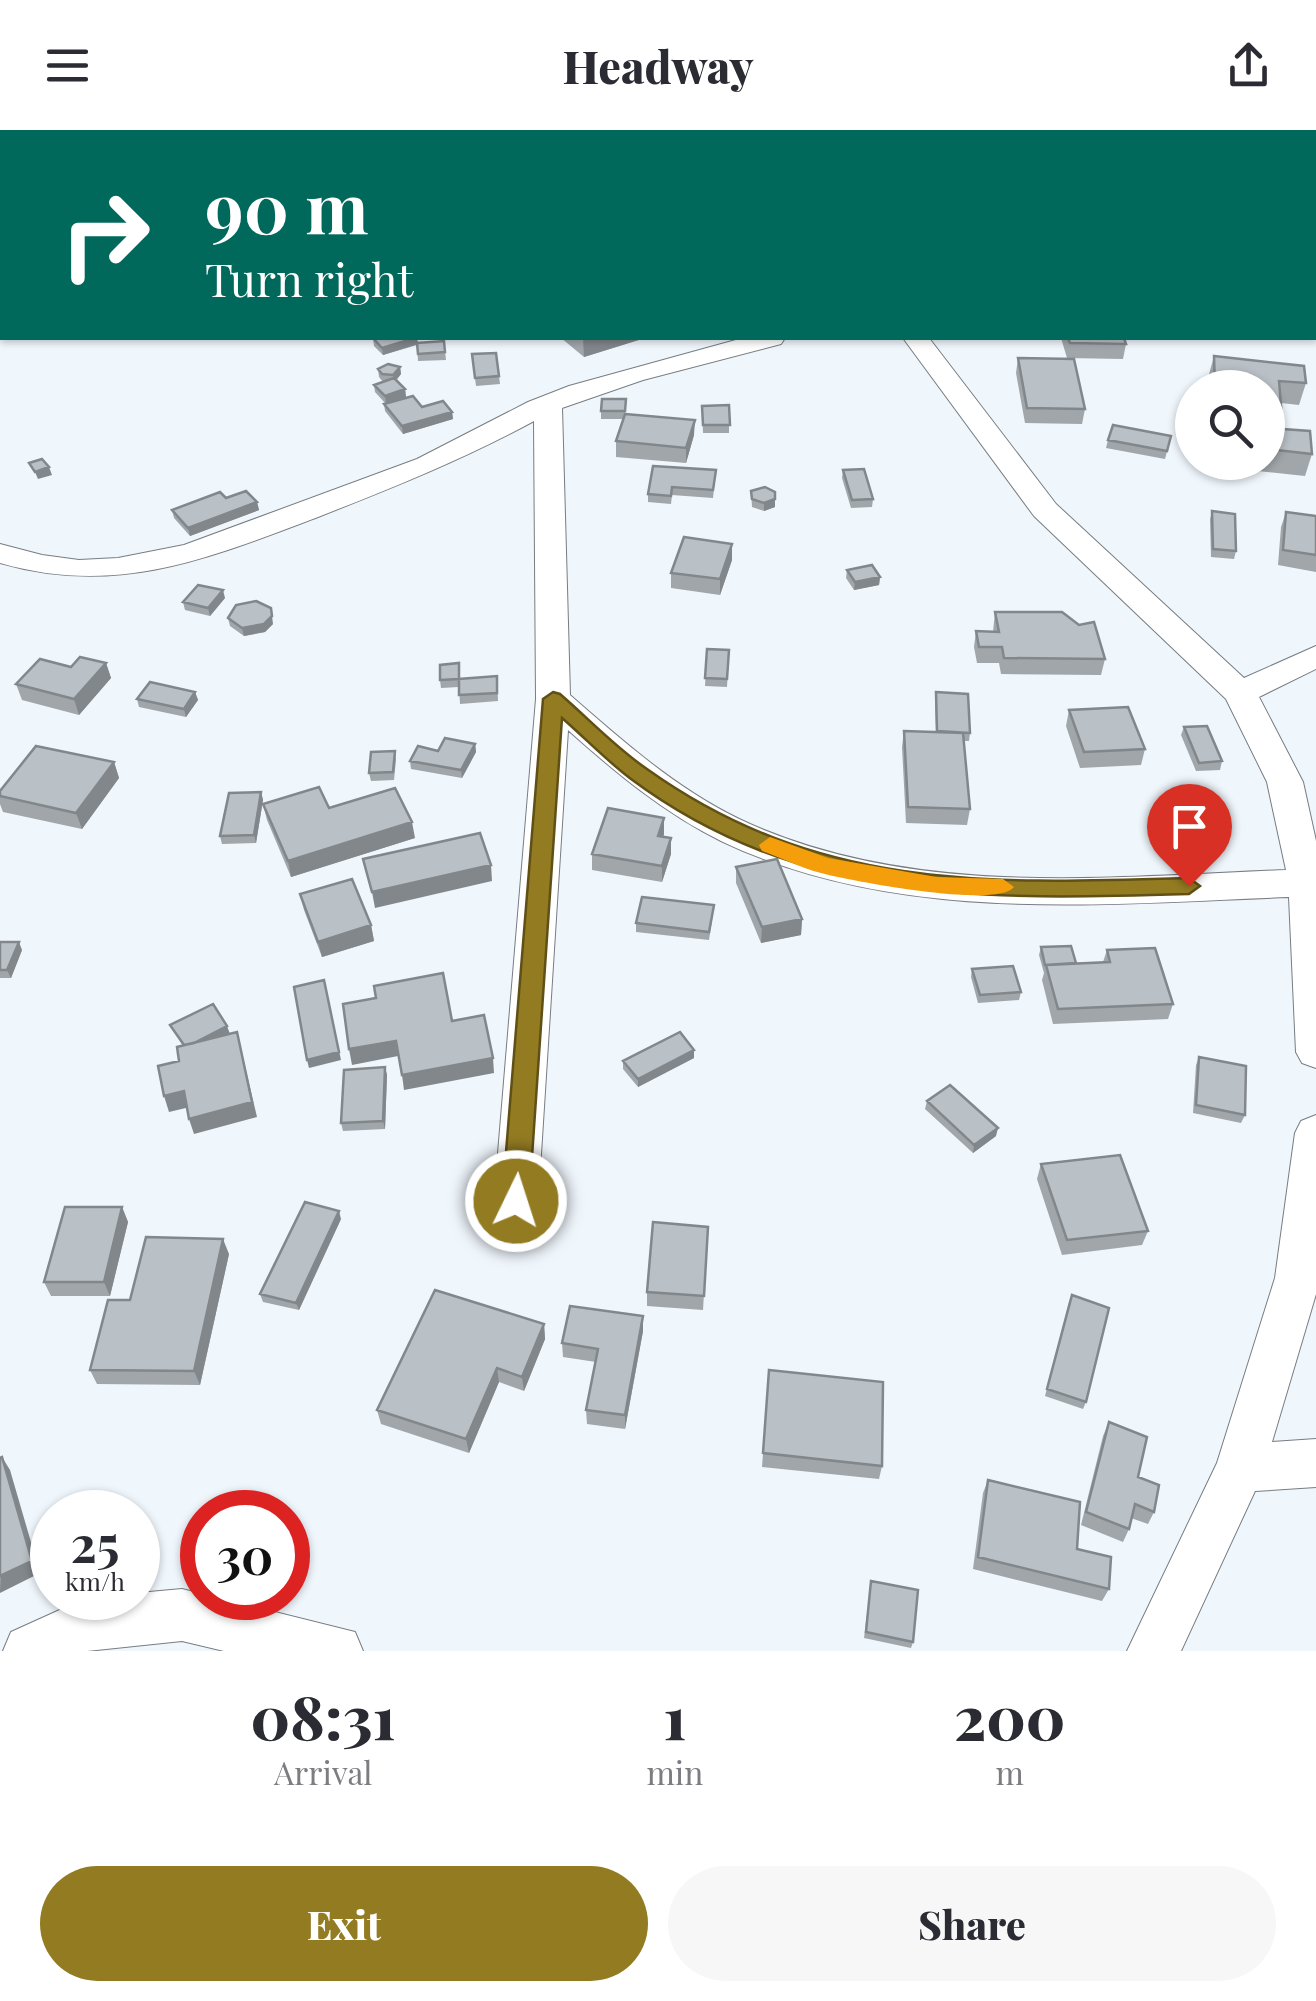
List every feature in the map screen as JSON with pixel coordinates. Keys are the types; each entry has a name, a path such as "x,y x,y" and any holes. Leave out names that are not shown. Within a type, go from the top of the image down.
{"street":[{"path":"0,554 25,563 92,572 184,557 443,459 548,404 629,374 764,340"},
{"path":"918,340 1045,510 1240,694 1285,782 1307,882 1316,1052"},
{"path":"516,1201 553,699 548,404"},
{"path":"1240,694 1316,656"},
{"path":"553,699 639,774 736,832 824,866 936,885 1070,890 1307,882"},
{"path":"1154,1651 1240,1468 1298,1278 1316,1133"},
{"path":"1240,1468 1316,1463"},
{"path":"30,1651 84,1625 182,1615 336,1651"}],"building":[{"path":"375,340 408,340 382,348"},
{"path":"1069,340 1125,340 1126,344"},
{"path":"444,341 445,352 418,354 417,343"},
{"path":"496,353 499,376 475,378 472,354"},
{"path":"1214,356 1304,366 1306,383 1285,381 1285,370 1214,370"},
{"path":"1018,358 1074,359 1085,409 1027,408"},
{"path":"388,364 400,367 393,375 382,374 378,369"},
{"path":"394,378 405,389 385,396 374,385"},
{"path":"413,396 422,407 443,401 452,412 402,426 384,404"},
{"path":"602,399 626,399 625,411 601,411"},
{"path":"729,405 730,425 703,425 702,406"},
{"path":"625,414 695,420 686,448 616,441"},
{"path":"1113,425 1171,436 1167,451 1108,440"},
{"path":"1285,429 1310,431 1312,454 1285,451"},
{"path":"42,459 49,467 35,472 29,463"},
{"path":"653,466 716,470 713,490 672,487 671,496 648,494"},
{"path":"864,469 873,499 852,500 843,470"},
{"path":"765,487 775,492 775,499 764,503 752,499 751,491"},
{"path":"246,491 257,502 188,528 172,510 220,492 226,498"},
{"path":"1212,511 1235,514 1236,551 1213,549"},
{"path":"1286,512 1316,516 1316,555 1283,550"},
{"path":"684,537 732,544 720,579 671,573"},
{"path":"872,565 880,577 855,582 847,570"},
{"path":"198,585 223,590 208,608 183,602"},
{"path":"256,601 271,608 272,616 264,624 242,628 228,618 236,605"},
{"path":"995,612 1062,612 1079,625 1094,622 1105,659 1004,658 1002,647 979,647 976,631 999,632"},
{"path":"707,649 729,650 727,679 705,678"},
{"path":"80,657 106,663 74,699 16,684 40,659 71,667"},
{"path":"459,663 459,679 440,680 440,665"},
{"path":"497,676 497,693 459,695 459,679"},
{"path":"150,682 195,692 184,709 137,699"},
{"path":"936,692 968,694 970,733 937,731"},
{"path":"1128,707 1145,749 1084,752 1069,710"},
{"path":"1207,726 1222,761 1199,763 1184,727"},
{"path":"904,731 963,733 970,809 908,807"},
{"path":"445,738 475,744 461,770 410,761 418,746 438,751"},
{"path":"36,746 114,762 76,813 0,796"},
{"path":"395,751 393,772 369,773 371,752"},
{"path":"319,787 329,808 395,788 412,822 288,861 263,804"},
{"path":"261,792 254,835 220,836 229,793"},
{"path":"608,808 664,818 658,836 671,838 662,866 592,854"},
{"path":"480,833 491,865 372,892 363,859"},
{"path":"777,859 802,919 762,927 736,867"},
{"path":"352,879 371,925 318,942 300,894"},
{"path":"642,897 714,905 709,932 636,923"},
{"path":"0,942 19,942 7,970 0,970"},
{"path":"1071,946 1076,963 1045,965 1041,947"},
{"path":"1155,948 1173,1004 1058,1009 1046,965 1110,962 1107,950"},
{"path":"1013,966 1021,992 980,995 972,969"},
{"path":"443,973 452,1021 484,1015 493,1058 402,1075 396,1041 349,1049 343,1004 376,998 374,986"},
{"path":"324,980 339,1052 307,1060 294,987"},
{"path":"213,1004 227,1026 184,1045 170,1025"},
{"path":"237,1032 252,1102 189,1119 184,1091 164,1096 158,1066 179,1061 177,1047"},
{"path":"680,1032 694,1050 638,1079 623,1061"},
{"path":"1199,1057 1246,1066 1245,1115 1196,1105"},
{"path":"385,1067 383,1121 341,1123 344,1070"},
{"path":"950,1085 998,1128 974,1145 927,1101"},
{"path":"1120,1155 1148,1231 1067,1240 1041,1164"},
{"path":"305,1202 339,1211 296,1303 260,1294"},
{"path":"65,1207 122,1207 104,1282 44,1282"},
{"path":"653,1222 708,1227 704,1296 647,1292"},
{"path":"146,1237 223,1239 194,1371 90,1370 108,1300 130,1300"},
{"path":"435,1290 544,1324 522,1377 497,1368 466,1439 377,1410"},
{"path":"1072,1295 1109,1308 1086,1402 1047,1389"},
{"path":"570,1306 643,1316 625,1415 586,1410 598,1349 562,1343"},
{"path":"769,1370 883,1382 882,1466 763,1453"},
{"path":"1109,1422 1147,1437 1138,1477 1159,1485 1154,1512 1135,1504 1129,1529 1086,1512"},
{"path":"0,1458 30,1562 0,1576"},
{"path":"988,1480 1080,1502 1077,1549 1111,1557 1109,1589 978,1557"},
{"path":"871,1581 918,1590 913,1642 866,1632"}],"slow traffic":[{"path":"770,845 824,866 936,885 1003,887"}],"route":[{"path":"516,1201 553,699 639,774 736,832 824,866 936,885 1070,890 1189,886"}]}
